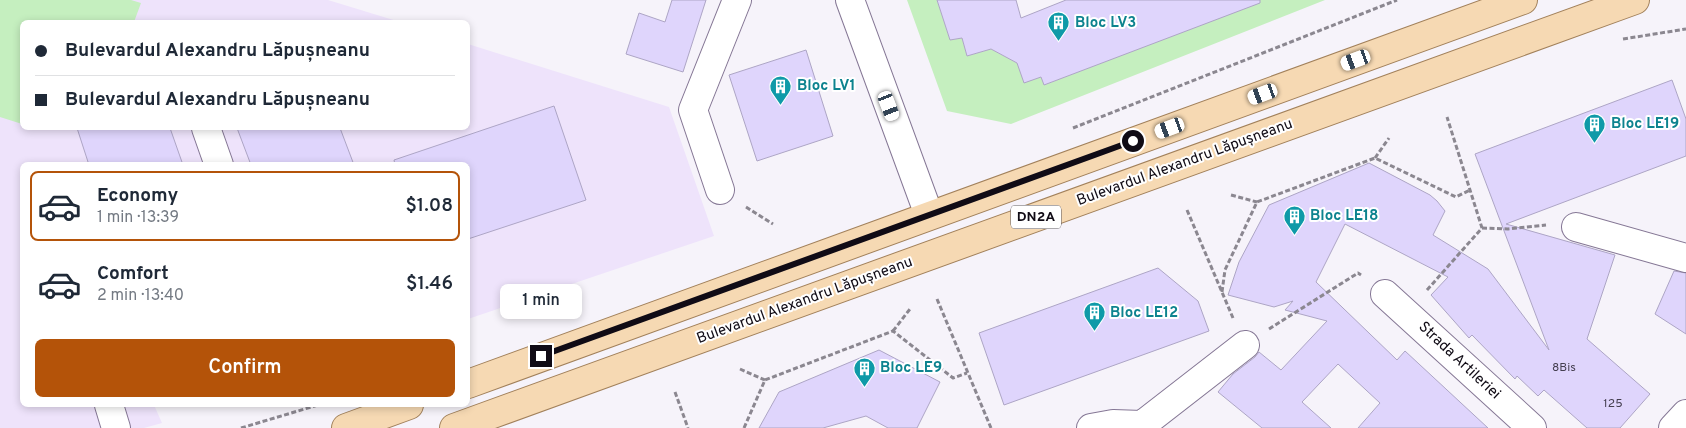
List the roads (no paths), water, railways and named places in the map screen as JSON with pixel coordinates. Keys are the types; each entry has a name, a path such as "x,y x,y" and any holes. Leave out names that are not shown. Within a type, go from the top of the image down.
{"main road":[{"name":"DN2A","path":"470,383 1523,0"},
{"name":"Bulevardul Alexandru Lăpușneanu","path":"454,428 1634,0"},
{"path":"346,428 404,407"}],"street":[{"path":"720,190 693,110 737,0"},
{"path":"850,0 929,215"},
{"path":"207,130 218,162"},
{"path":"1576,227 1686,258"},
{"name":"Strada Artileriei","path":"1385,294 1532,428"},
{"path":"1091,428 1113,424 1143,427 1244,345"},
{"path":"110,407 116,428"},
{"path":"1673,428 1686,414"}],"place":[{"name":"Bloc LV3","path":"1059,42"},
{"name":"Bloc LV1","path":"781,105"},
{"name":"Bloc LE19","path":"1595,143"},
{"name":"Bloc LE18","path":"1294,235"},
{"name":"Bloc LE12","path":"1094,332"},
{"name":"Bloc LE9","path":"864,387"}]}
